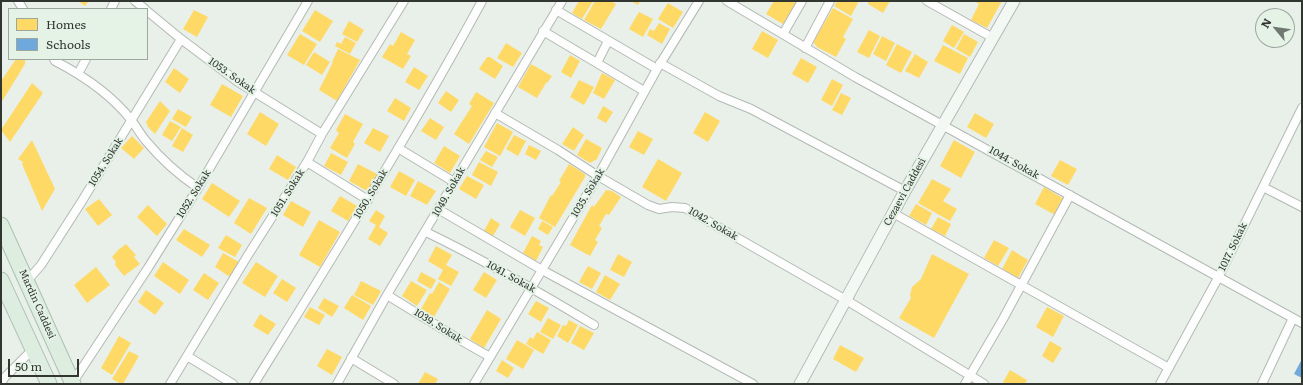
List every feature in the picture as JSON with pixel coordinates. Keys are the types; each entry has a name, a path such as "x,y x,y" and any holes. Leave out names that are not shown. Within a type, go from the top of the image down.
{"highway":[{"name":"Mardin Caddesi","path":"1,225 73,383"},
{"path":"1,280 49,384"}],"street":[{"path":"135,1 144,8"},
{"name":"1052. Sokak","path":"73,383 198,188 308,1"},
{"name":"1051. Sokak","path":"170,384 248,254 307,162 322,134 404,1"},
{"name":"1050. Sokak","path":"254,384 368,200 482,1"},
{"name":"1049. Sokak","path":"337,384 387,295 426,232 438,209 562,1"},
{"name":"1035. Sokak","path":"474,384 598,176 658,66 699,1"},
{"name":"1044. Sokak","path":"727,1 855,77 943,124 1218,278 1302,323"},
{"path":"783,34 802,1"},
{"path":"805,48 830,1"},
{"path":"927,1 993,38"},
{"name":"Cezaevi Caddesi","path":"800,384 905,191 1014,1"},
{"path":"556,10 608,41 719,96 751,109 905,191"},
{"name":"1053. Sokak","path":"148,12 238,82 322,134"},
{"path":"543,32 644,91"},
{"name":"1054. Sokak","path":"27,281 41,265 132,121 181,38"},
{"path":"597,63 608,41"},
{"path":"54,60 55,62 78,74 104,93 132,121 145,141 160,157 198,188"},
{"path":"78,74 85,60"},
{"name":"1017. Sokak","path":"1160,384 1218,278 1302,108"},
{"name":"1042. Sokak","path":"495,113 558,150 598,176 659,209 672,207 685,208 846,300 984,384"},
{"path":"398,148 454,182"},
{"path":"307,162 368,200"},
{"path":"1263,187 1302,207"},
{"path":"965,384 1070,195"},
{"path":"438,209 542,270 753,384"},
{"path":"894,213 1169,368"},
{"name":"1041. Sokak","path":"426,232 532,288 594,325"},
{"name":"1039. Sokak","path":"387,295 462,341 490,356"},
{"path":"1262,384 1293,318"},
{"path":"1,383 33,349"},
{"path":"187,356 233,384"},
{"path":"351,358 394,384"}],"building: Homes":[{"path":"78,1 89,1 85,6"},
{"path":"579,1 593,1 582,19 572,13"},
{"path":"595,1 611,1 616,4 601,29 584,20"},
{"path":"631,1 640,1 638,5"},
{"path":"774,1 797,1 783,24 766,14"},
{"path":"837,1 859,1 851,16 834,6"},
{"path":"869,1 890,1 883,13 868,4"},
{"path":"974,1 1002,1 987,28 971,20 979,4"},
{"path":"668,3 683,12 673,28 658,19"},
{"path":"833,8 853,19 843,37 846,39 836,57 817,47 813,42"},
{"path":"194,10 208,17 197,37 183,29"},
{"path":"315,10 333,21 320,42 302,31"},
{"path":"639,12 653,19 643,37 629,29"},
{"path":"349,21 364,30 357,42 342,34"},
{"path":"659,23 670,29 662,44 647,35 650,29 654,31"},
{"path":"952,25 964,32 954,48 943,41"},
{"path":"869,30 880,36 869,58 857,52"},
{"path":"762,31 778,40 768,58 752,49"},
{"path":"401,32 415,40 407,54 411,56 403,69 382,57 390,44 393,46"},
{"path":"300,34 317,44 304,65 287,55"},
{"path":"964,34 978,42 970,57 956,49"},
{"path":"882,36 895,43 886,61 873,54"},
{"path":"345,37 356,43 350,54 335,46 337,42 341,44"},
{"path":"506,43 522,53 513,67 497,58"},
{"path":"897,44 912,52 901,73 886,65"},
{"path":"943,45 968,58 960,74 934,61"},
{"path":"338,49 360,60 337,101 319,90"},
{"path":"314,52 330,62 322,75 306,65"},
{"path":"915,54 928,62 919,78 905,71"},
{"path":"570,55 580,61 571,78 561,72"},
{"path":"487,57 490,57 503,66 495,79 479,69"},
{"path":"801,58 817,67 808,83 792,74"},
{"path":"15,60 25,60 25,64 1,103 1,81"},
{"path":"531,64 552,76 537,98 518,87"},
{"path":"414,67 428,76 419,90 405,82"},
{"path":"174,68 189,79 180,93 165,82"},
{"path":"602,73 615,80 604,99 593,93"},
{"path":"832,79 843,85 832,106 821,100"},
{"path":"579,80 594,87 584,105 570,97"},
{"path":"32,83 43,93 10,142 1,130"},
{"path":"222,84 243,96 231,117 210,105"},
{"path":"446,91 459,100 451,112 438,103"},
{"path":"476,92 494,103 469,144 454,134 472,106 469,104"},
{"path":"841,93 851,98 842,115 832,110"},
{"path":"395,98 411,108 404,121 387,111"},
{"path":"160,101 170,111 155,134 148,127 146,122"},
{"path":"603,106 613,112 606,123 597,118"},
{"path":"178,109 192,117 186,127 172,119"},
{"path":"260,112 279,124 266,146 247,134"},
{"path":"705,112 720,121 708,142 693,133"},
{"path":"975,113 994,124 986,138 967,127"},
{"path":"345,114 363,124 353,142 355,144 347,158 330,148 339,133 336,130"},
{"path":"430,118 444,127 436,140 421,131"},
{"path":"170,121 181,127 172,141 162,135"},
{"path":"497,123 513,132 500,156 484,147"},
{"path":"573,127 584,135 574,151 562,144"},
{"path":"182,128 193,135 183,152 172,146"},
{"path":"373,128 389,136 380,152 364,143"},
{"path":"638,131 653,139 644,155 629,147"},
{"path":"514,135 526,141 518,156 506,149"},
{"path":"132,136 144,148 134,159 121,148"},
{"path":"586,139 602,148 597,159 590,163 577,155"},
{"path":"32,140 55,189 42,211 22,164 23,162 18,159"},
{"path":"954,140 975,152 961,178 940,166"},
{"path":"529,145 541,151 536,160 525,154"},
{"path":"444,146 460,156 450,173 434,163"},
{"path":"486,151 498,157 492,167 480,160"},
{"path":"331,153 348,162 341,175 324,166"},
{"path":"277,155 296,167 288,180 269,169"},
{"path":"658,159 682,173 666,201 642,187"},
{"path":"1060,160 1077,169 1068,185 1051,176"},
{"path":"479,162 498,172 491,186 472,175"},
{"path":"358,164 377,174 367,191 349,181"},
{"path":"569,164 585,174 585,177 555,227 539,218 551,195 552,196 561,182 559,181"},
{"path":"399,171 415,180 406,196 390,187"},
{"path":"467,176 484,185 476,199 459,189"},
{"path":"932,179 951,189 943,201 957,209 950,221 918,203"},
{"path":"418,181 436,191 427,205 410,196"},
{"path":"212,183 240,201 229,217 202,199"},
{"path":"1044,187 1064,199 1055,215 1035,204"},
{"path":"606,190 612,191 621,197 609,215 606,214 599,226 602,228 595,240 598,242 590,256 570,245 592,205 594,207"},
{"path":"340,196 357,206 348,221 331,211"},
{"path":"249,198 267,208 251,234 234,223"},
{"path":"99,199 112,215 98,226 85,209"},
{"path":"291,201 311,212 303,227 283,215"},
{"path":"916,204 932,213 926,225 909,216"},
{"path":"148,205 167,224 157,236 137,217"},
{"path":"376,210 385,216 379,227 388,233 380,246 368,239 376,225 369,221"},
{"path":"520,210 535,218 525,236 510,227"},
{"path":"938,217 951,224 945,236 931,229"},
{"path":"491,218 500,224 493,236 484,231"},
{"path":"319,220 340,232 320,267 299,255"},
{"path":"542,221 553,227 548,235 538,229"},
{"path":"184,229 210,245 202,257 176,240"},
{"path":"226,235 242,245 235,257 218,248"},
{"path":"532,236 541,241 539,245 543,247 536,261 523,253"},
{"path":"994,240 1009,248 998,266 984,258"},
{"path":"126,244 136,255 134,257 140,264 124,276 115,265 116,262 112,257"},
{"path":"436,246 452,255 446,265 459,272 451,286 438,279 443,270 428,261"},
{"path":"1012,250 1028,260 1018,278 1002,269"},
{"path":"223,253 239,262 230,277 215,267"},
{"path":"618,254 632,262 624,277 610,270"},
{"path":"932,254 969,274 934,338 899,318 911,298 910,295 912,287 921,279"},
{"path":"163,262 189,280 180,294 154,276"},
{"path":"256,262 278,276 265,297 242,283"},
{"path":"588,266 601,273 592,289 579,282"},
{"path":"96,267 110,285 87,303 74,285"},
{"path":"421,272 436,280 431,289 417,281"},
{"path":"484,272 497,280 486,298 473,290"},
{"path":"204,273 219,283 208,300 193,290"},
{"path":"605,275 620,284 610,300 596,292"},
{"path":"282,279 296,288 287,302 273,293"},
{"path":"361,281 381,291 373,305 354,295"},
{"path":"411,281 427,290 417,306 402,296"},
{"path":"439,282 450,289 434,317 421,309 430,293 432,294"},
{"path":"146,290 164,303 155,315 138,302"},
{"path":"352,295 371,306 363,320 344,308"},
{"path":"324,298 339,306 332,317 318,308"},
{"path":"536,301 549,308 541,322 528,314"},
{"path":"310,307 325,315 319,325 304,317"},
{"path":"1047,307 1064,316 1053,337 1036,327"},
{"path":"487,310 501,319 484,348 470,339"},
{"path":"260,314 276,324 268,335 253,326"},
{"path":"548,318 561,325 553,339 540,332"},
{"path":"569,320 578,325 568,343 557,336 563,325 566,326"},
{"path":"580,326 594,333 584,350 571,343"},
{"path":"537,332 551,340 543,354 526,344 530,337 533,339"},
{"path":"119,336 131,343 112,375 101,368"},
{"path":"517,340 534,350 523,369 506,359"},
{"path":"1050,341 1062,348 1053,363 1042,356"},
{"path":"840,345 864,358 856,372 833,359"},
{"path":"327,349 342,357 332,375 317,366"},
{"path":"129,351 139,356 123,384 121,384 112,379"},
{"path":"502,360 514,368 508,378 496,371"},
{"path":"1010,370 1027,380 1025,384 1006,384 1003,382"},
{"path":"425,372 438,379 435,384 418,384"}],"building: Schools":[{"path":"1302,359 1302,378 1294,374"}]}
